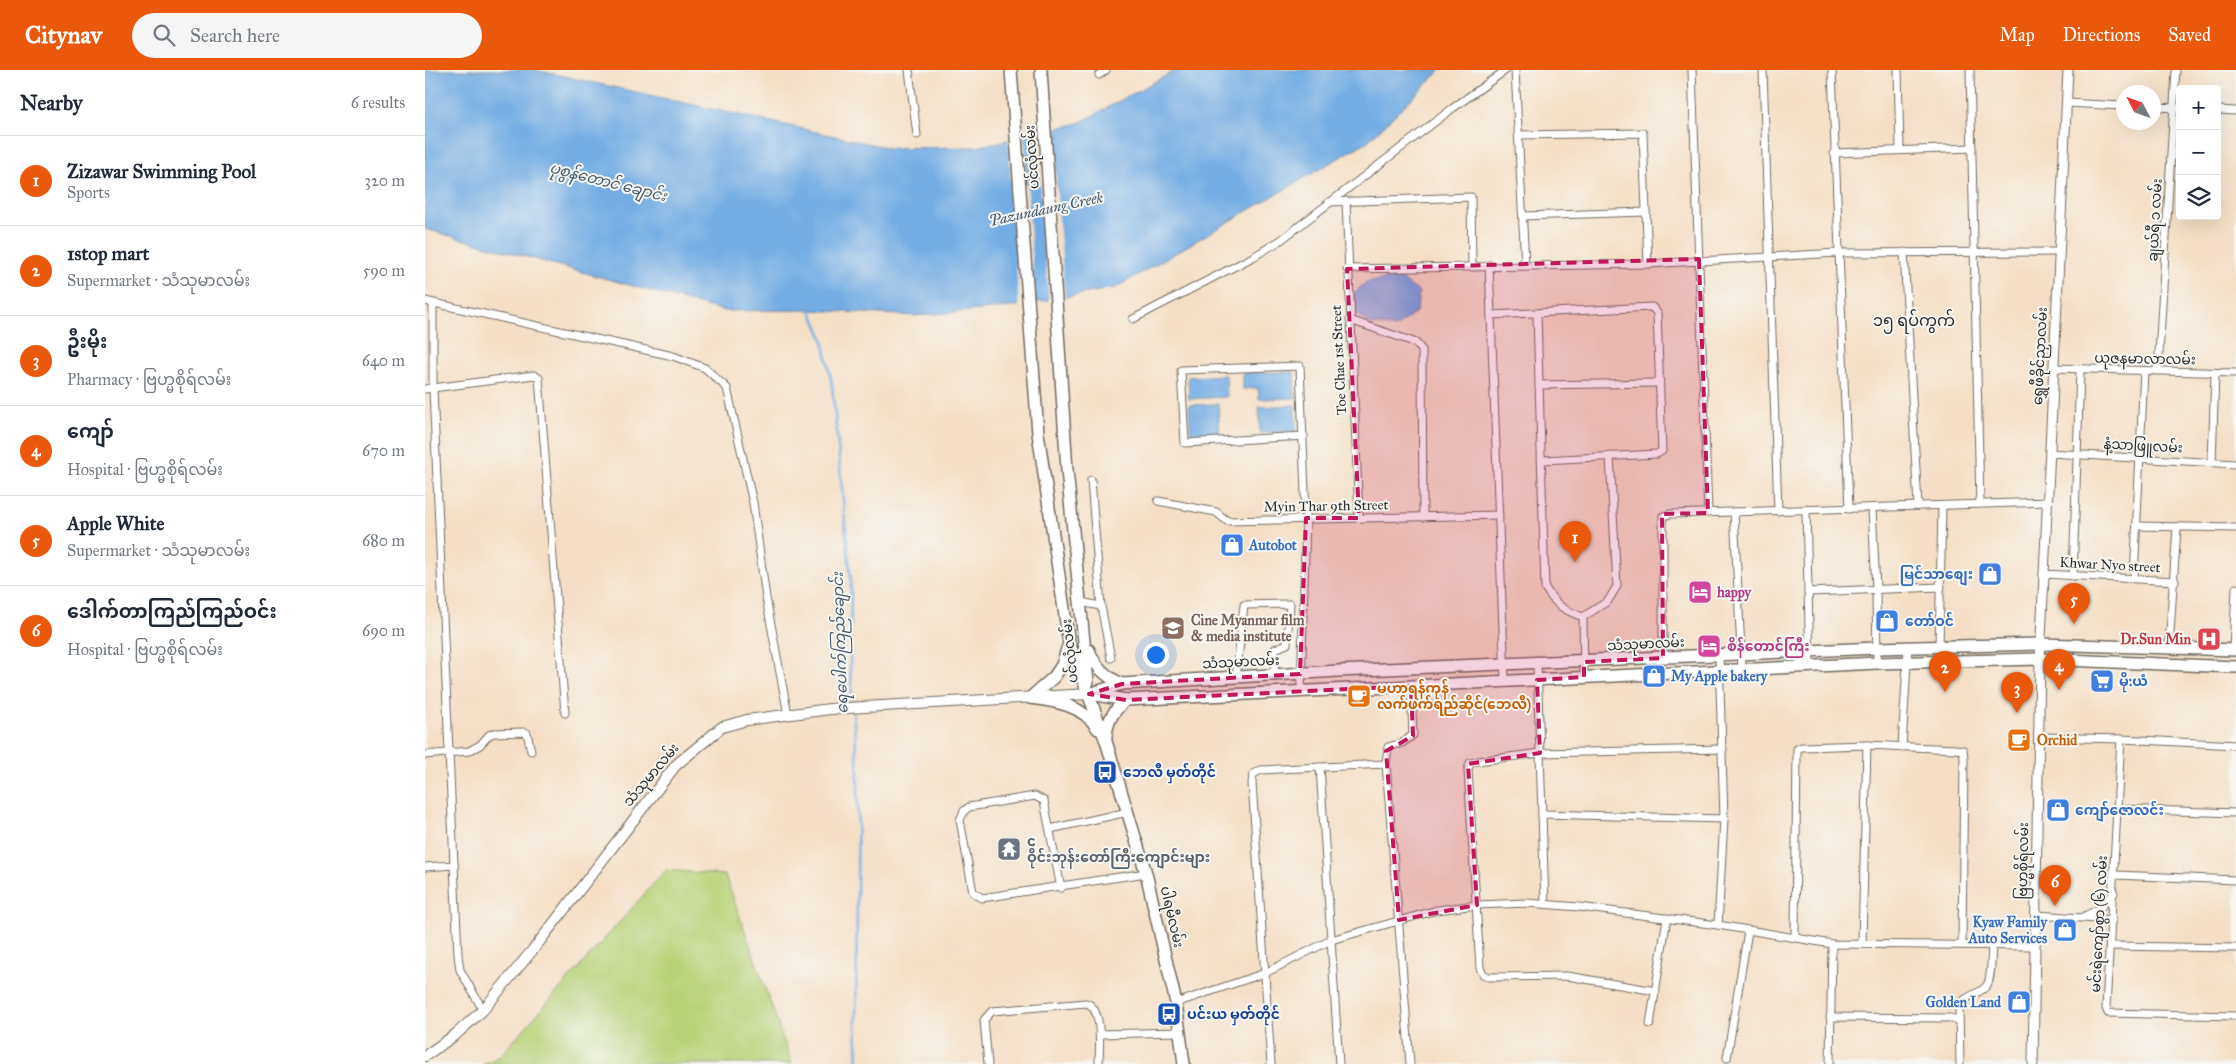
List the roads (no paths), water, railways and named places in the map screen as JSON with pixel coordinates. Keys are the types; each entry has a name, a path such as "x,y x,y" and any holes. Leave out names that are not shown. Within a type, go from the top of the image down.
{"main road":[{"name":"ပင်လုံလမ်း","path":"1042,71 1067,470 1089,694"},
{"name":"ပင်လုံလမ်း","path":"1012,73 1038,433 1069,643 1089,694"},
{"path":"1085,639 1093,660 1100,670 1122,684"},
{"path":"1030,698 1054,677 1062,665 1069,643"},
{"name":"သံသုမာလမ်း","path":"425,1056 455,1035 483,1010 536,946 675,765 701,742 722,727 747,720 830,709 1089,694 1122,684 1504,664 1877,648 2041,644 2234,650"},
{"name":"သံသုမာလမ်း","path":"1089,694 1126,700 1907,662 2040,659 2236,667"},
{"path":"1382,670 1384,688"},
{"name":"ပါရမီလမ်း","path":"1089,694 1146,873 1176,1003 1184,1064"},
{"path":"1030,698 1054,701 1084,713 1093,721 1105,741"},
{"path":"1105,741 1107,724 1118,707 1126,700"}],"street":[{"path":"909,70 917,135"},
{"path":"1099,75 1106,70"},
{"path":"1133,319 1253,257 1281,240 1506,70"},
{"path":"1515,70 1525,265"},
{"path":"1692,70 1708,513"},
{"path":"1763,70 1778,511"},
{"path":"1832,70 1849,509"},
{"path":"1899,70 1899,150"},
{"path":"1970,70 1980,504"},
{"name":"ရွှေဖီခိုင်ညှာလမ်း","path":"2040,659 2068,70"},
{"name":"ချယ်ရီ ၁ လမ်း","path":"2176,70 2176,85"},
{"path":"2066,103 2116,106"},
{"path":"2161,107 2176,108"},
{"path":"2221,110 2236,111"},
{"name":"ချယ်ရီ ၁ လမ်း","path":"2158,371 2176,122"},
{"path":"1519,135 1643,133 1648,264"},
{"path":"1834,153 1972,148"},
{"path":"1329,202 1471,197 1472,266"},
{"name":"Toe Chae 1st Street","path":"1346,201 1347,269 1359,518"},
{"path":"1523,216 1646,212"},
{"path":"1904,252 1918,506"},
{"path":"1347,269 1489,265 1648,264 1699,259 1838,253 2058,252"},
{"path":"1489,265 1505,682"},
{"path":"483,1010 461,970 454,865 429,302 673,356 705,368 727,388 749,486 766,598 788,715"},
{"path":"1491,315 1652,307 1657,313 1658,383 1662,451 1657,454 1543,460"},
{"path":"1537,314 1543,460 1545,588 1554,602 1568,612 1583,617 1597,610 1608,601 1617,586 1610,456"},
{"path":"1350,320 1416,343 1422,350 1423,517"},
{"path":"1301,691 1306,518 1304,436 1300,366 1181,370 1185,443 1304,436"},
{"name":"ယုဇနမာလာလမ်း","path":"2053,368 2236,373"},
{"path":"2073,576 2080,370"},
{"path":"2134,578 2144,371"},
{"path":"2212,463 2215,373"},
{"path":"425,389 533,375 539,378 565,713"},
{"path":"1539,384 1658,383"},
{"name":"နံ့သာဖြူလမ်း","path":"2049,453 2236,464"},
{"path":"1091,480 1101,606 1111,658"},
{"name":"Myin Thar 9th Street","path":"1158,501 1216,512 1227,521 1499,515"},
{"path":"1663,658 1663,516 1670,514 2047,502"},
{"path":"1939,646 1942,506"},
{"path":"1872,508 1877,663"},
{"path":"1806,510 1809,667"},
{"path":"1734,512 1742,670"},
{"path":"2137,526 2236,528"},
{"path":"2169,647 2175,581 2177,527"},
{"name":"Khwar Nyo street","path":"2043,574 2175,581"},
{"path":"1808,592 1941,586"},
{"path":"2234,650 2236,588"},
{"path":"1080,602 1101,606"},
{"path":"1236,678 1244,605 1290,604 1287,644 1275,649 1274,676"},
{"path":"1583,617 1584,677"},
{"path":"1902,747 1908,647"},
{"path":"1718,925 1724,819 1719,655"},
{"name":"ဗြဟ္မစိုရ်လမ်း","path":"2033,1064 2040,659"},
{"path":"1537,663 1545,904"},
{"path":"1410,1064 1386,764 1388,747 1402,743 1413,735 1411,686"},
{"path":"425,755 473,750 494,733 527,733 531,751"},
{"path":"2040,738 2121,739 2236,745"},
{"name":"မင်းရဲကျော်စွာ (၆) လမ်း","path":"2121,739 2114,894 2106,1008 2108,1013 2236,1016"},
{"path":"1862,943 1867,745"},
{"path":"1795,937 1797,749 1802,747 1867,745 1963,750 1962,945"},
{"path":"1656,991 1567,976 1489,977 1483,974 1480,968 1468,770 1471,764 1540,753 1723,749"},
{"path":"1271,1064 1252,783 1253,774 1261,770 1386,764"},
{"path":"1320,767 1339,1064"},
{"path":"1061,888 1044,801 1035,796 969,807 964,811 960,820 973,892 977,896 983,898 1061,888 1146,873"},
{"path":"2118,809 2236,813"},
{"path":"1050,829 1128,812"},
{"path":"1542,814 1724,819"},
{"path":"425,867 454,865"},
{"path":"2115,875 2236,880"},
{"path":"2080,918 2099,909 2114,894"},
{"path":"1176,1003 1265,973 1331,940 1437,910 1477,905 1527,902 1718,925 1832,944 2035,946"},
{"path":"2036,915 2112,920"},
{"path":"1651,1024 1667,918"},
{"path":"1727,1058 1748,931"},
{"path":"1830,1064 1832,944"},
{"path":"1959,1064 1959,1006 1962,1001 1983,989 1989,983 1992,945"},
{"path":"2111,946 2236,948"},
{"path":"989,1064 984,1020 992,1011 1086,1003 1092,1004 1095,1009 1099,1034 1099,1064"},
{"path":"1831,1016 1950,1018 1958,1020"},
{"path":"1099,1034 1180,1032"}],"water":[{"path":"425,70 536,70 889,148 977,147 1079,123 1176,70 1441,70 1368,141 1115,288 1011,307 915,316 810,310 724,311 425,229"},
{"path":"1398,277 1419,292 1417,311 1396,328 1369,324 1351,310 1351,297 1366,282"},
{"path":"1294,372 1295,398 1259,399 1258,388 1243,389 1243,373"},
{"path":"1226,375 1227,397 1189,399 1188,377"},
{"path":"1218,404 1220,437 1191,439 1189,405"},
{"path":"1295,405 1296,431 1260,433 1259,407"}],"waterway":[{"name":"ရေပေါက်ကြည်ချောင်း","path":"810,308 823,339 832,385 851,582 850,668 853,705"},
{"name":"ရေပေါက်ကြည်ချောင်း","path":"853,711 858,769 856,1024 858,1064"}],"place":[{"name":"Autobot","path":"1232,545"},
{"name":"Zizawar Swimming Pool","path":"1575,562"},
{"name":"မြင်သာစျေး","path":"1990,574"},
{"name":"happy","path":"1700,592"},
{"name":"တော်ဝင်","path":"1887,621"},
{"name":"Apple White","path":"2074,624"},
{"name":"Cine Myanmar film & media institute","path":"1173,628"},
{"name":"Dr.Sun Min","path":"2209,639"},
{"name":"စိန်တောင်ကြီး","path":"1709,646"},
{"name":"My Apple bakery","path":"1654,676"},
{"name":"မို:ယံ","path":"2102,681"},
{"name":"ကျော်","path":"2059,690"},
{"name":"1stop mart","path":"1945,692"},
{"name":"မဟာရန်ကုန် လက်ဖက်ရည်ဆိုင်(ဘေလီ)","path":"1359,696"},
{"name":"ဦးမိုး","path":"2017,713"},
{"name":"Orchid","path":"2019,740"},
{"name":"ဘေလီ မှတ်တိုင်","path":"1105,772"},
{"name":"ကျော်ဇောလင်း","path":"2058,810"},
{"name":"၄ ဝိုင်းဘုန်းတော်ကြီးကျောင်းများ","path":"1009,849"},
{"name":"ဒေါက်တာကြည်ကြည်ဝင်း","path":"2055,906"},
{"name":"Kyaw Family Auto Services","path":"2065,930"},
{"name":"Golden Land","path":"2019,1002"},
{"name":"ပင်းယ မှတ်တိုင်","path":"1169,1014"}],"district":[{"name":"၁၅ ရပ်ကွက်","path":"1914,320"}],"water label":[{"name":"ပုစွန်တောင် ချောင်း","path":"608,182"},
{"name":"Pazundaung Creek","path":"1046,209"}]}
